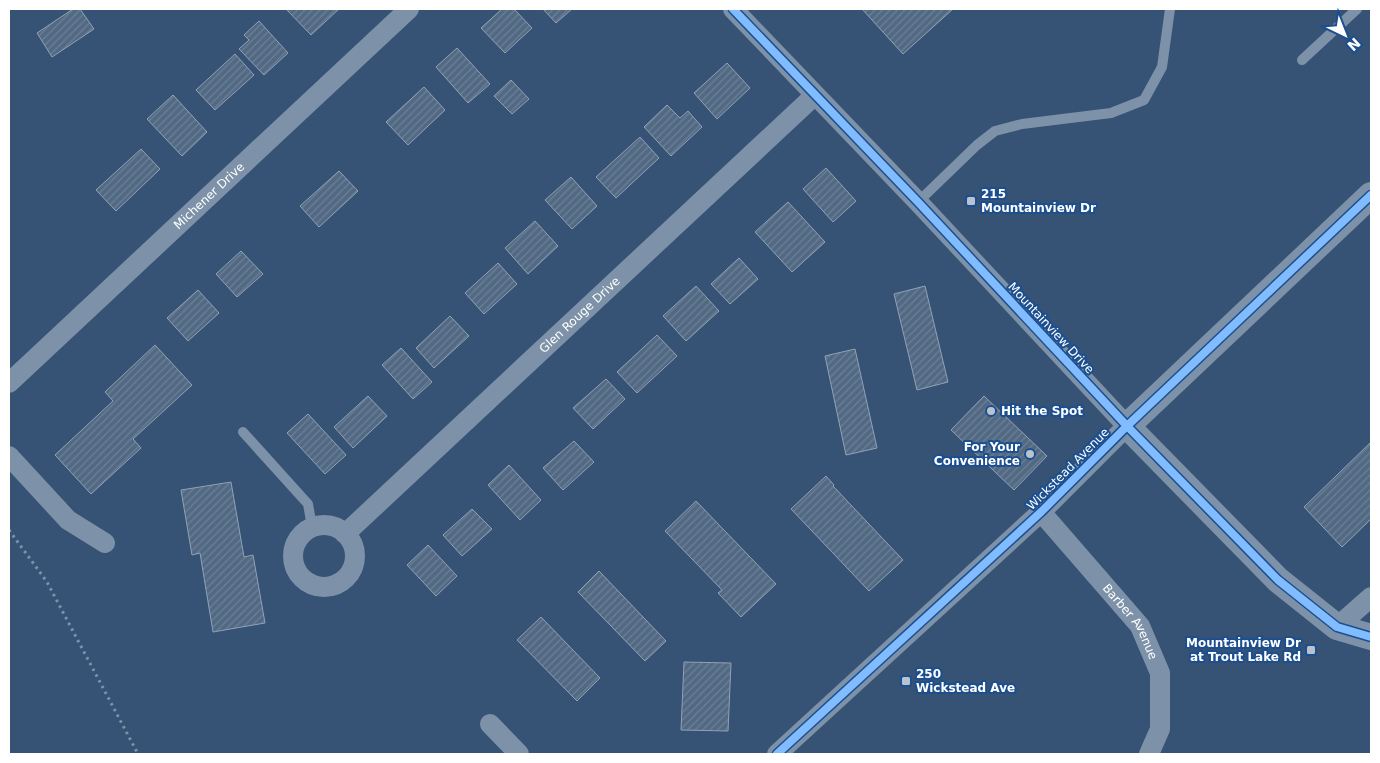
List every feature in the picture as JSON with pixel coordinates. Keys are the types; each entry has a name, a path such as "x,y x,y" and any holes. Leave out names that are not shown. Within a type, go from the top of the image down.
{"street":[{"name":"Michener Drive","path":"9,383 409,9"},
{"name":"Mountainview Drive","path":"733,9 814,96 918,202 1127,426 1278,580 1337,627 1371,637"},
{"name":"Glen Rouge Drive","path":"345,534 814,96"},
{"name":"Wickstead Avenue","path":"777,754 1041,512 1127,426 1371,195"},
{"path":"9,456 68,520 106,543"},
{"name":"Barber Avenue","path":"1041,512 1140,626 1160,673 1160,729 1149,754"},
{"path":"325,525 336,528 345,534 352,543 354,554 353,565 348,575 339,583 327,587 315,586 305,581 296,571 293,558 294,545 301,534 312,527 325,525"},
{"path":"1337,627 1371,597"},
{"path":"490,724 519,754"}],"lane":[{"path":"918,202 977,145 995,131 1022,124 1111,113 1144,100 1162,67 1170,9"},
{"path":"1302,60 1357,9"},
{"path":"244,432 308,504 312,527"}],"path":[{"path":"9,530 47,582 138,754"}],"building":[{"path":"73,9 80,9 94,29 52,57 37,33"},
{"path":"286,9 339,9 311,35"},
{"path":"502,9 514,9 532,28 505,53 481,28"},
{"path":"543,9 572,9 556,23"},
{"path":"862,9 953,9 903,54"},
{"path":"259,21 288,53 264,75 239,49 249,40 244,35"},
{"path":"457,48 490,84 468,103 436,67"},
{"path":"235,54 254,75 215,110 196,90"},
{"path":"727,63 750,88 717,119 694,93"},
{"path":"511,80 529,99 512,114 494,96"},
{"path":"424,87 445,110 408,145 386,122"},
{"path":"173,95 207,132 182,156 147,119"},
{"path":"667,105 680,118 688,111 702,127 671,156 644,127"},
{"path":"640,137 659,158 616,198 596,177"},
{"path":"141,149 160,169 116,211 96,190"},
{"path":"826,168 856,201 833,222 803,189"},
{"path":"339,171 358,191 319,227 300,206"},
{"path":"571,177 597,206 572,229 545,200"},
{"path":"788,202 825,242 792,272 755,232"},
{"path":"535,221 558,246 528,274 505,248"},
{"path":"241,251 263,274 237,297 216,274"},
{"path":"739,258 758,279 730,304 711,284"},
{"path":"498,263 517,284 484,314 465,293"},
{"path":"696,286 719,311 686,341 663,316"},
{"path":"925,286 948,382 917,390 894,294"},
{"path":"198,290 219,313 188,341 167,318"},
{"path":"450,316 469,336 434,368 416,348"},
{"path":"657,335 677,356 637,393 617,372"},
{"path":"155,345 192,385 133,439 141,448 91,494 55,455 113,401 105,392"},
{"path":"401,348 432,382 413,399 382,365"},
{"path":"855,349 877,448 846,455 825,356"},
{"path":"606,379 625,399 593,429 573,408"},
{"path":"368,396 387,416 353,448 334,427"},
{"path":"984,396 1047,456 1014,490 951,430"},
{"path":"308,414 346,455 325,474 287,433"},
{"path":"574,441 594,462 563,490 543,468"},
{"path":"1371,442 1371,519 1342,547 1304,507"},
{"path":"509,465 541,500 520,520 488,485"},
{"path":"826,476 833,486 903,560 869,591 791,509"},
{"path":"231,482 244,557 253,555 265,623 213,632 200,553 192,555 181,490"},
{"path":"696,501 776,584 741,617 718,593 722,590 665,531"},
{"path":"472,509 492,529 462,556 443,535"},
{"path":"428,545 457,576 436,596 407,565"},
{"path":"599,571 666,641 645,661 578,592"},
{"path":"541,617 600,678 577,701 517,640"},
{"path":"684,662 731,663 728,731 681,730"}],"cycle path":[{"path":"733,9 918,202 1127,426 1278,580 1337,627 1371,637"},
{"path":"777,754 1041,512 1127,426 1371,195"}],"place":[{"name":"215 Mountainview Dr","path":"971,201"},
{"name":"Hit the Spot","path":"991,411"},
{"name":"For Your Convenience","path":"1030,454"},
{"name":"Mountainview Dr at Trout Lake Rd","path":"1311,650"},
{"name":"250 Wickstead Ave","path":"906,681"}]}
